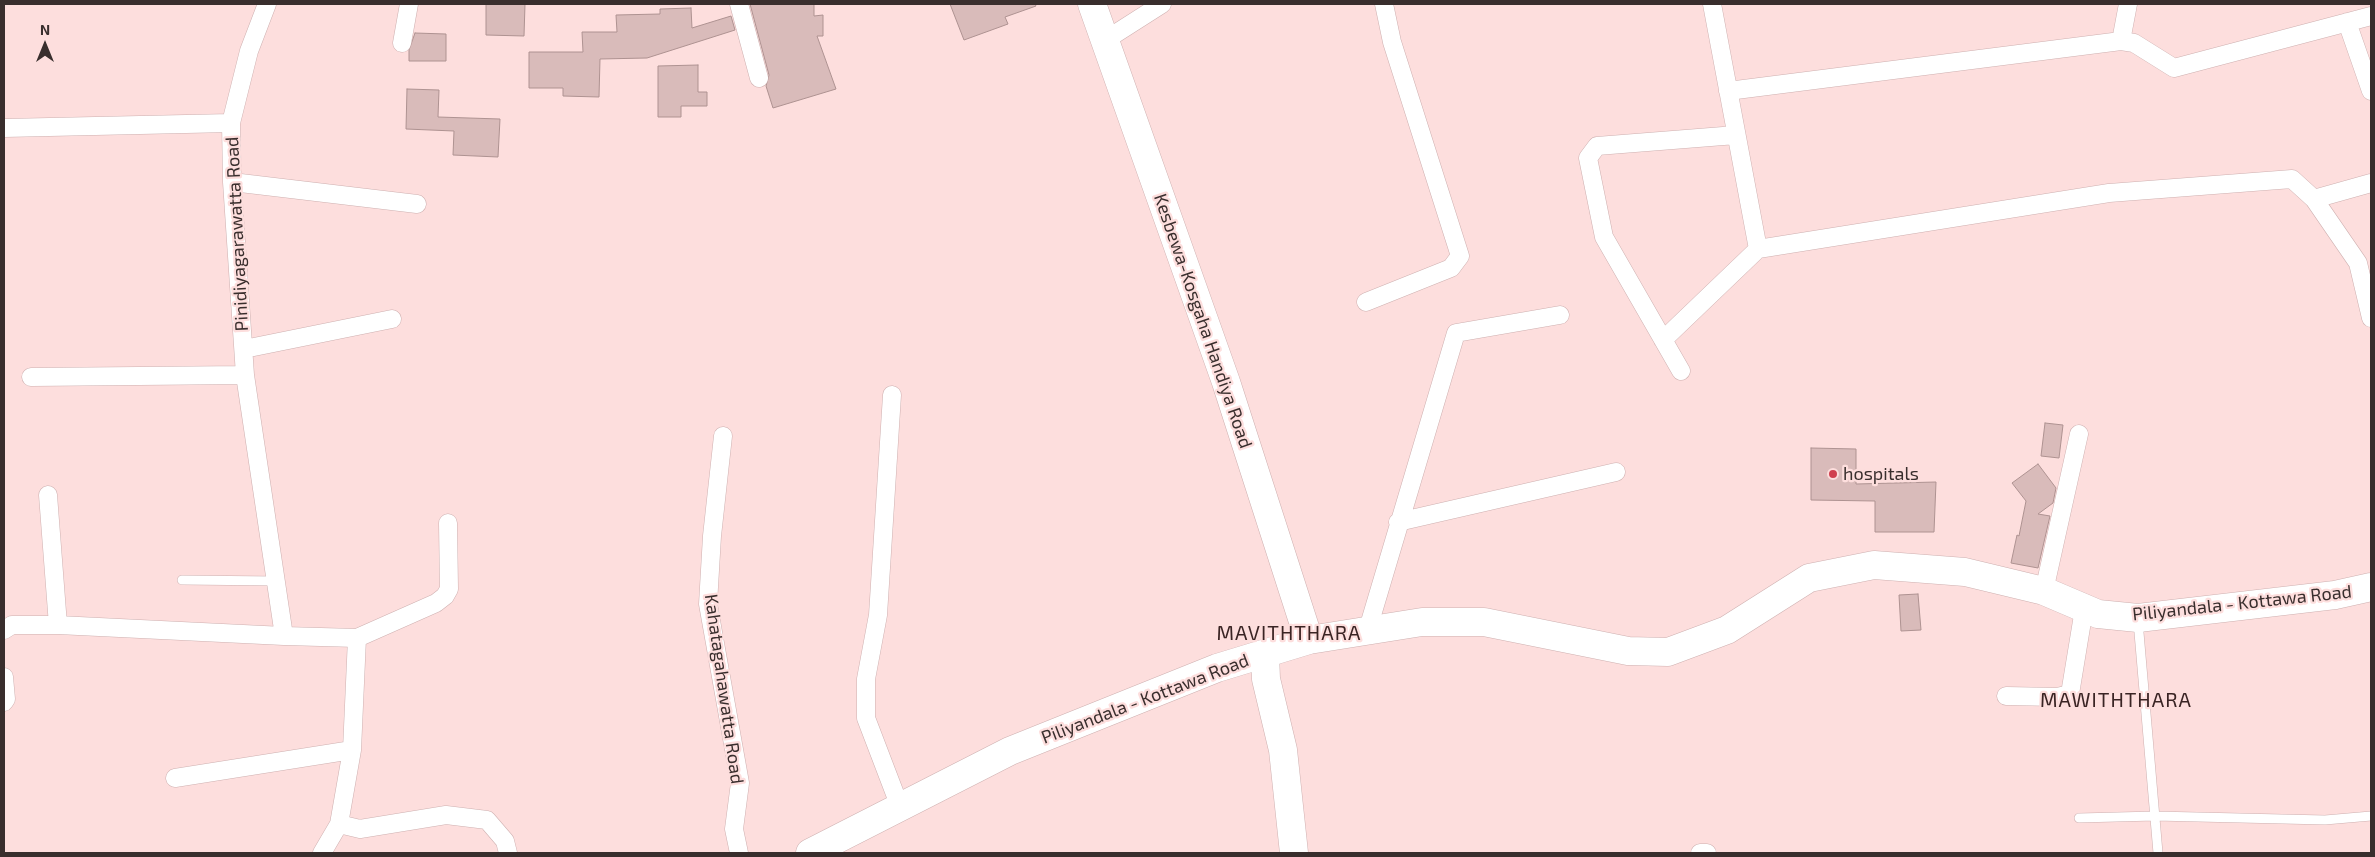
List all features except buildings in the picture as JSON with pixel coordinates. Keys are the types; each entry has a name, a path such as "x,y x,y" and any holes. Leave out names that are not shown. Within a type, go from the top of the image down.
{"main road":[{"name":"Kesbewa-Kosgaha Handiya Road","path":"1092,4 1226,382 1308,640"},
{"name":"Piliyandala - Kottawa Road","path":"820,851 1010,751 1217,668 1308,640 1422,622 1484,622 1628,651 1668,652 1727,630 1809,578 1874,565 1965,572 2044,591 2098,614 2138,618 2335,595 2371,588"},
{"path":"1265,654 1266,679 1283,750 1290,851"}],"street":[{"name":"Pinidiyagarawatta Road","path":"268,4 249,51 231,123 232,182 245,376 284,636"},
{"path":"402,43 409,4"},
{"path":"739,4 759,78"},
{"path":"1104,41 1162,4"},
{"path":"1366,302 1451,268 1460,256 1392,42 1384,4"},
{"path":"1712,4 1758,249"},
{"path":"2121,41 2128,4"},
{"path":"1728,91 2121,41 2134,43 2174,68 2371,16"},
{"path":"2347,22 2371,91"},
{"path":"4,128 231,123"},
{"path":"1681,371 1604,237 1588,158 1597,146 1736,135"},
{"path":"1663,340 1758,249 2109,192 2292,178 2314,199 2358,263 2371,318"},
{"path":"232,182 417,204"},
{"path":"2314,199 2371,182"},
{"path":"1366,632 1456,333 1560,315"},
{"path":"244,349 392,319"},
{"path":"31,377 245,376"},
{"path":"892,395 878,615 866,679 866,718 900,808"},
{"path":"2044,591 2079,434"},
{"name":"Kahatagahawatta Road","path":"723,436 712,536 708,604 740,783 734,829 739,853"},
{"path":"1398,522 1616,472"},
{"path":"48,495 58,624"},
{"path":"4,630 12,625 58,624 357,638 436,603 445,596 449,589 448,523"},
{"path":"2006,696 2057,697 2070,694 2084,609"},
{"path":"322,853 339,824 352,750 357,638"},
{"path":"4,677 6,699 4,702"},
{"path":"175,778 352,750"},
{"path":"339,824 360,829 446,815 487,820 505,841 508,853"},
{"path":"1700,853 1707,853"}],"lane":[{"path":"182,580 276,581"},
{"path":"2138,618 2158,853"},
{"path":"2079,818 2155,816 2325,820 2371,816"}],"place":[{"name":"hospitals","path":"1833,474"}],"district":[{"name":"MAVITHTHARA","path":"1289,633"},
{"name":"MAWITHTHARA","path":"2116,700"}]}
